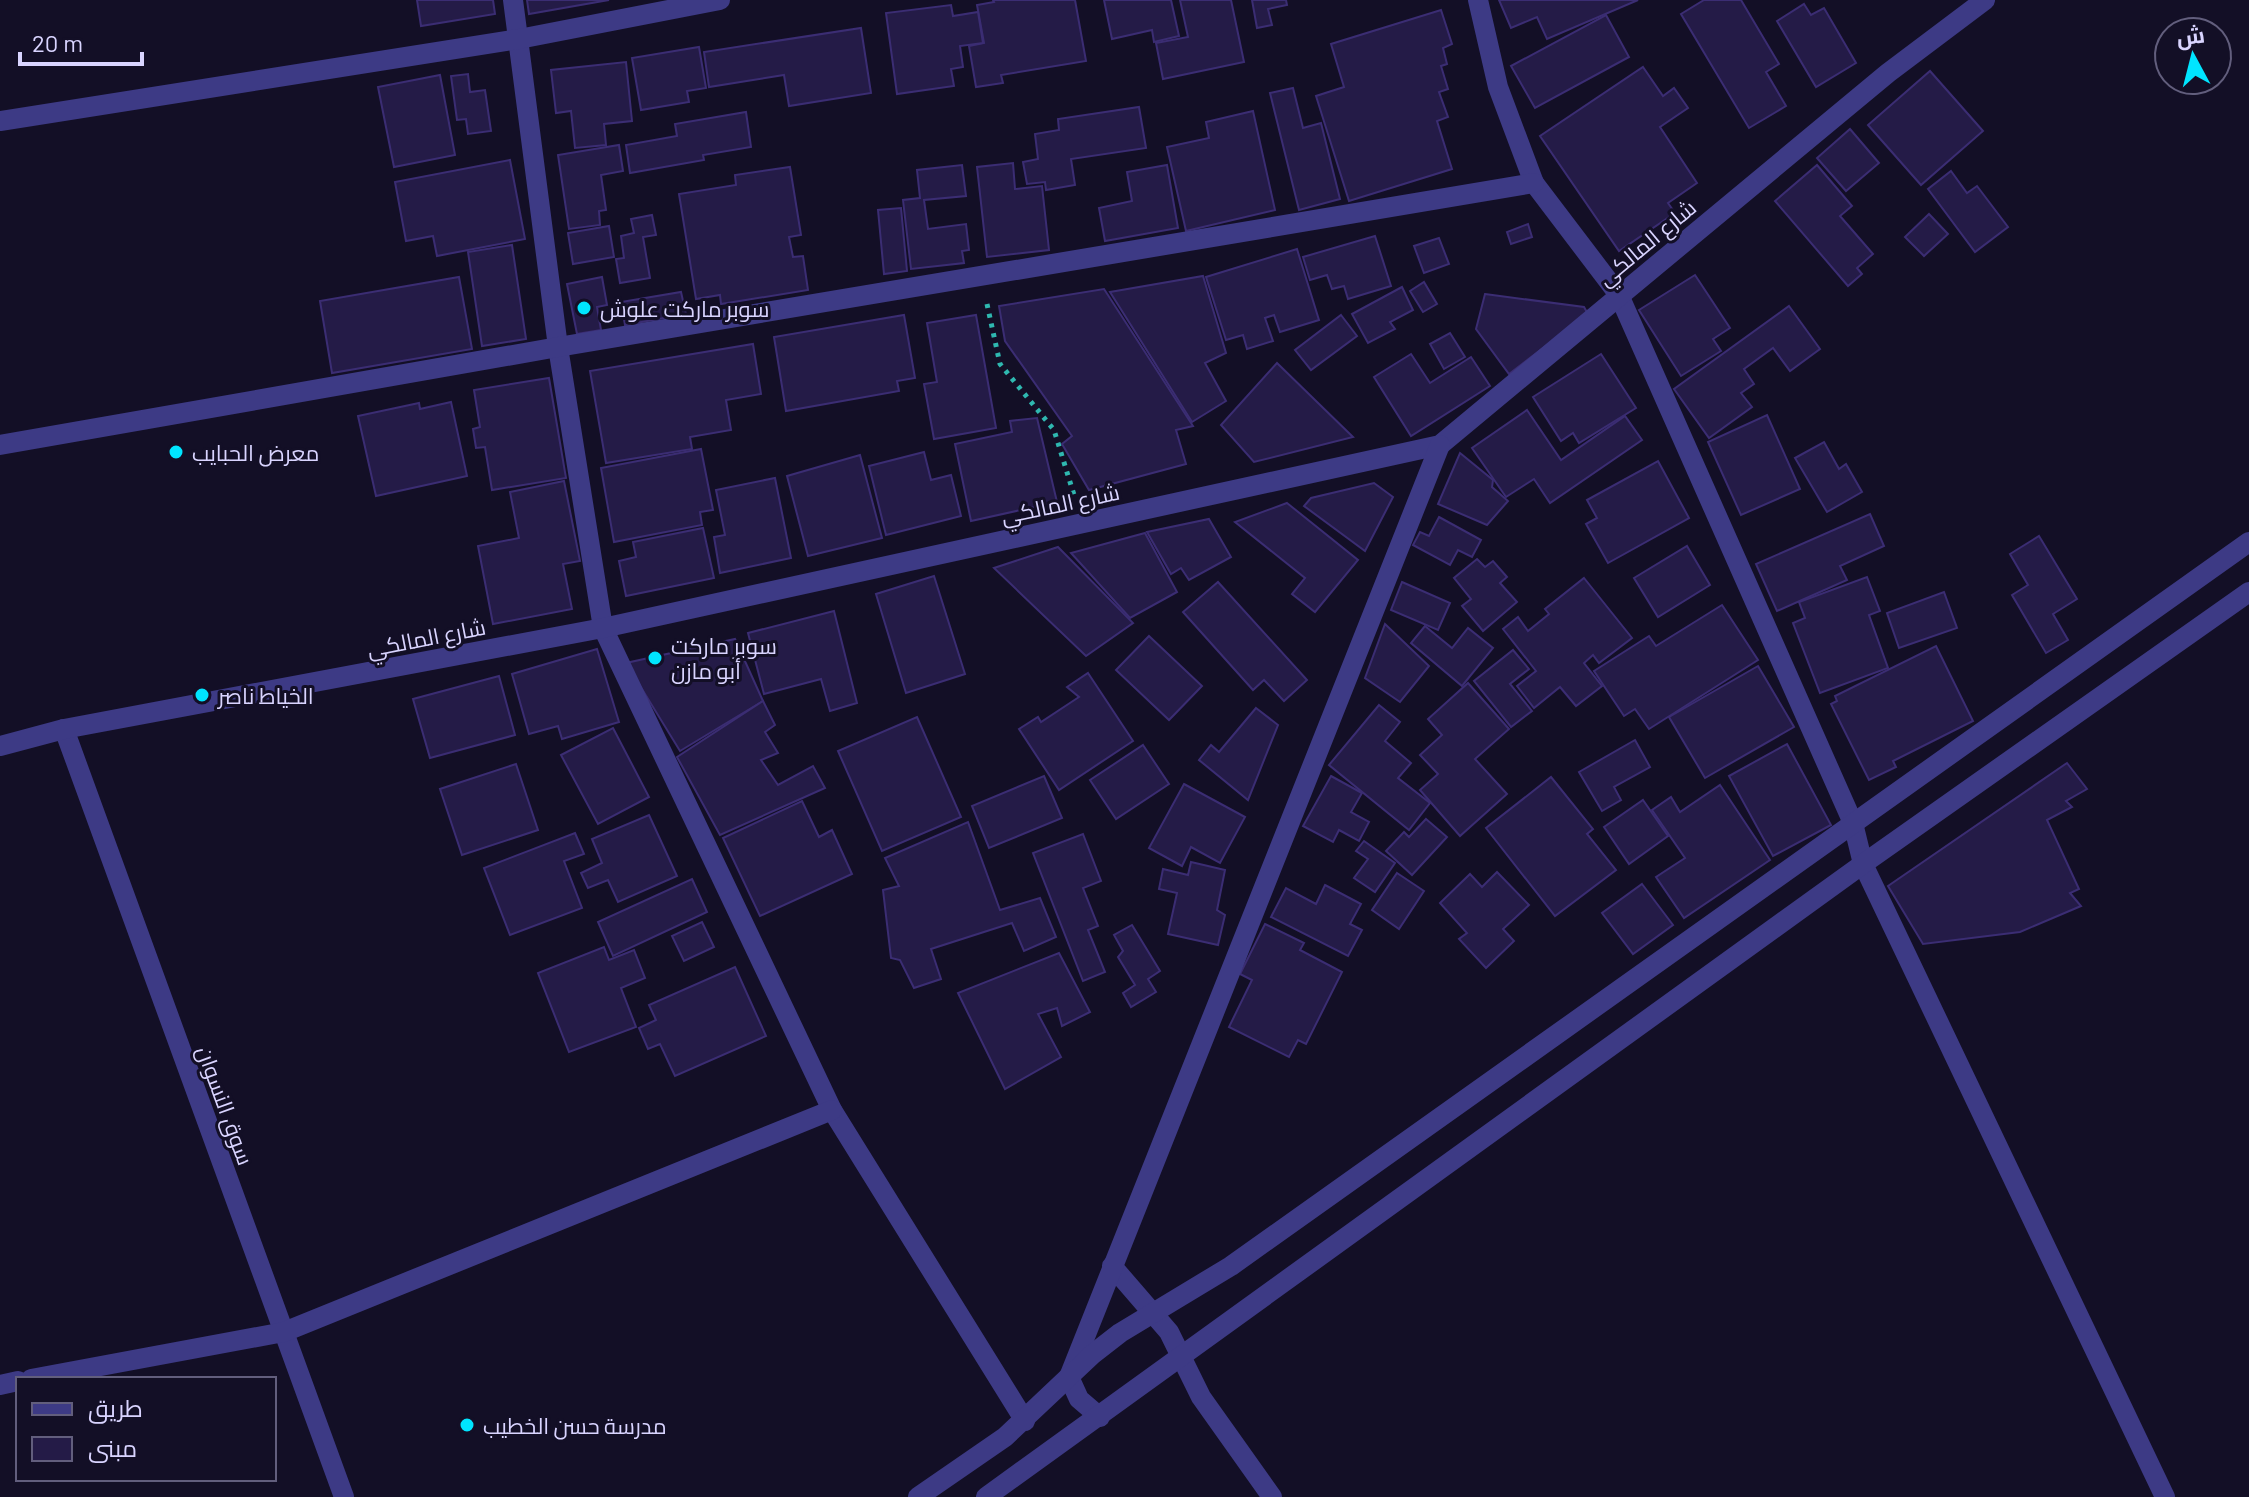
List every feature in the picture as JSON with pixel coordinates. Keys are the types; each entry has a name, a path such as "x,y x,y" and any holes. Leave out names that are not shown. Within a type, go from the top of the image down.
{"street":[{"path":"513,0 558,347 603,628 832,1110 1025,1421"},
{"path":"0,121 519,39 720,0"},
{"path":"1478,0 1498,87 1534,183 1619,295 1853,823 1863,864 2165,1497"},
{"name":"شارع المالكي","path":"0,746 64,729 603,628 1440,445 1888,73 1985,0"},
{"path":"0,445 558,347 1534,183"},
{"path":"1100,1417 1088,1410 1079,1399 1069,1377 1440,445"},
{"path":"918,1497 1025,1421 1120,1333 1231,1266 2249,542"},
{"path":"994,1494 1180,1356 1863,864 2249,592"},
{"name":"سوق النسوان","path":"64,729 344,1497"},
{"path":"42,1377 284,1332 832,1110"},
{"path":"1112,1266 1169,1332 1201,1397 1272,1497"}],"path":[{"path":"981,276 1000,364 1054,430 1083,523"}],"building":[{"path":"417,0 493,0 495,14 421,26"},
{"path":"527,0 609,0 529,14"},
{"path":"993,0 1075,0 1086,61 1001,75 1003,83 976,87 969,46 984,43 977,5"},
{"path":"1104,0 1171,0 1179,36 1154,42 1152,30 1112,39"},
{"path":"1180,0 1231,0 1244,62 1163,79 1156,43 1188,37"},
{"path":"1252,0 1286,0 1287,5 1268,9 1272,25 1257,28"},
{"path":"1499,0 1638,0 1547,39 1537,17 1511,28"},
{"path":"1704,0 1741,0 1779,64 1766,72 1786,106 1749,128 1681,14"},
{"path":"1804,4 1811,15 1824,8 1856,63 1816,87 1777,21"},
{"path":"951,5 953,16 978,12 983,43 960,46 963,67 951,69 954,86 897,94 886,13"},
{"path":"1441,10 1452,44 1443,48 1447,64 1441,66 1448,89 1439,92 1448,117 1437,121 1452,169 1349,201 1316,96 1344,87 1331,44"},
{"path":"1606,15 1629,57 1535,108 1511,66"},
{"path":"861,28 871,93 789,106 784,75 709,87 704,52"},
{"path":"699,47 706,88 687,91 689,102 641,110 632,58"},
{"path":"626,62 632,121 604,124 606,145 575,148 571,111 556,113 551,70"},
{"path":"1643,67 1663,96 1674,88 1688,108 1660,127 1697,183 1668,203 1675,213 1619,251 1540,136"},
{"path":"1930,71 1983,131 1921,185 1868,125"},
{"path":"468,74 470,92 485,90 491,131 468,134 466,119 457,120 451,76"},
{"path":"440,75 455,155 394,167 378,87"},
{"path":"1293,88 1303,128 1321,123 1340,199 1299,210 1270,93"},
{"path":"1139,107 1146,148 1071,159 1075,185 1046,190 1045,182 1027,184 1023,162 1038,159 1035,134 1059,130 1058,119"},
{"path":"1253,111 1275,210 1186,231 1167,147 1209,138 1206,122"},
{"path":"746,112 751,147 703,155 704,160 630,173 626,145 677,136 675,124"},
{"path":"1850,129 1879,163 1846,191 1817,158"},
{"path":"619,145 623,171 601,175 606,210 599,211 600,225 569,229 558,155"},
{"path":"510,160 525,239 437,256 433,236 406,241 395,182"},
{"path":"1013,163 1015,189 1042,186 1049,250 987,257 977,167"},
{"path":"962,165 966,196 924,200 928,229 966,224 969,250 962,251 964,263 911,269 903,200 920,198 917,170"},
{"path":"1167,165 1178,228 1105,241 1099,208 1132,201 1127,172"},
{"path":"1817,165 1852,206 1840,216 1873,254 1857,268 1862,274 1848,286 1775,201"},
{"path":"790,167 801,235 789,237 793,257 803,256 808,290 721,304 720,295 696,299 679,194 736,185 735,175"},
{"path":"1951,171 1967,193 1977,186 2008,227 1975,252 1928,189"},
{"path":"901,208 907,271 884,274 878,210"},
{"path":"1929,214 1948,234 1924,256 1905,237"},
{"path":"652,215 656,235 643,237 650,278 620,283 616,259 624,258 621,236 634,233 631,219"},
{"path":"1528,224 1532,237 1511,244 1507,232"},
{"path":"609,226 614,257 573,264 568,233"},
{"path":"1375,236 1391,286 1348,299 1344,286 1332,289 1327,275 1310,280 1303,257"},
{"path":"1439,238 1449,264 1424,273 1414,246"},
{"path":"512,245 526,339 482,346 468,252"},
{"path":"1297,249 1319,320 1280,332 1274,315 1265,318 1273,341 1247,349 1243,335 1226,340 1206,277"},
{"path":"1695,275 1730,328 1713,339 1721,351 1681,376 1639,310"},
{"path":"1203,276 1226,353 1205,363 1226,401 1192,422 1110,292"},
{"path":"459,277 472,349 332,373 320,301"},
{"path":"602,277 607,305 597,307 601,330 577,334 567,284"},
{"path":"1424,282 1437,304 1423,312 1410,291"},
{"path":"1402,287 1413,310 1390,322 1395,329 1368,343 1352,314"},
{"path":"1104,289 1193,426 1176,430 1186,464 1089,490 1062,444 1072,436 1005,341 999,306"},
{"path":"681,292 686,314 625,325 621,302"},
{"path":"1485,294 1584,307 1588,314 1509,374 1476,329"},
{"path":"1789,306 1820,349 1790,371 1773,348 1744,369 1754,384 1741,393 1752,407 1709,438 1674,389"},
{"path":"904,315 915,378 897,381 899,391 786,411 774,337"},
{"path":"976,315 996,428 934,439 924,384 937,382 927,323"},
{"path":"1341,315 1357,336 1311,370 1295,350"},
{"path":"1450,333 1465,357 1444,369 1430,344"},
{"path":"753,344 761,394 726,400 731,430 690,437 692,449 606,463 590,371"},
{"path":"1411,354 1430,383 1471,357 1490,386 1411,436 1374,377"},
{"path":"1601,354 1636,408 1579,443 1573,433 1561,441 1533,397"},
{"path":"1277,363 1353,437 1254,462 1221,425"},
{"path":"549,378 566,478 492,490 485,447 476,448 473,429 480,427 474,390"},
{"path":"451,402 467,476 376,496 358,416 419,403 420,409"},
{"path":"1527,410 1561,460 1625,416 1642,440 1550,503 1534,479 1506,497 1472,448"},
{"path":"1767,415 1800,489 1741,515 1708,442"},
{"path":"1037,418 1057,502 971,521 955,444 1012,432 1010,421"},
{"path":"1824,442 1839,469 1846,464 1862,492 1827,512 1795,458"},
{"path":"701,449 713,510 700,512 702,525 614,542 601,468"},
{"path":"924,452 931,480 951,475 961,516 886,535 869,466"},
{"path":"1460,453 1493,480 1492,487 1508,501 1487,525 1438,504"},
{"path":"860,455 882,538 808,556 787,476"},
{"path":"1658,461 1689,518 1608,563 1586,524 1597,518 1587,500"},
{"path":"775,478 791,558 720,573 714,537 725,535 716,490"},
{"path":"564,481 580,561 563,564 572,609 493,624 478,546 519,538 510,492"},
{"path":"1374,483 1393,497 1365,551 1304,506 1311,498"},
{"path":"1287,503 1358,560 1315,612 1292,594 1305,578 1235,522"},
{"path":"1870,514 1884,546 1840,566 1847,580 1777,611 1756,564"},
{"path":"1439,517 1481,540 1472,557 1458,550 1450,565 1413,545 1420,532 1429,536"},
{"path":"1209,519 1231,557 1189,580 1181,568 1171,574 1147,532"},
{"path":"703,528 714,578 626,596 619,561 636,557 633,542"},
{"path":"1145,533 1177,592 1130,618 1071,553"},
{"path":"2039,536 2077,599 2053,614 2068,640 2046,653 2012,595 2028,585 2010,554"},
{"path":"1687,546 1710,585 1658,617 1634,578"},
{"path":"1058,547 1133,623 1086,656 994,568"},
{"path":"1477,559 1485,567 1493,561 1507,577 1500,583 1517,602 1483,631 1462,606 1471,599 1454,578"},
{"path":"934,576 965,674 906,693 876,594"},
{"path":"1867,577 1880,611 1869,615 1888,668 1820,693 1793,623 1805,618 1799,602"},
{"path":"1584,578 1632,638 1599,663 1593,655 1584,663 1602,686 1576,706 1560,687 1534,708 1517,686 1536,671 1503,629 1518,617 1528,631 1549,614 1545,609"},
{"path":"1218,582 1307,680 1284,701 1264,680 1253,690 1183,612"},
{"path":"1402,582 1450,603 1438,630 1391,610"},
{"path":"1944,592 1957,628 1899,648 1887,613"},
{"path":"1722,605 1758,660 1649,729 1635,709 1624,716 1594,671 1649,636 1656,646"},
{"path":"834,611 857,703 830,711 821,679 764,694 748,633"},
{"path":"1385,624 1429,666 1400,702 1365,678"},
{"path":"1425,626 1452,648 1468,628 1493,648 1462,686 1411,643"},
{"path":"1149,636 1202,686 1169,720 1116,670"},
{"path":"735,639 763,701 680,751 626,663"},
{"path":"1936,646 1973,721 1893,761 1896,767 1869,780 1831,704 1837,701 1835,696"},
{"path":"597,649 619,722 562,739 558,726 529,734 512,674"},
{"path":"1513,650 1529,669 1510,684 1532,711 1511,727 1474,681"},
{"path":"1758,666 1794,727 1705,778 1669,717"},
{"path":"1088,673 1133,741 1059,790 1019,729 1038,717 1041,722 1079,697 1067,687"},
{"path":"499,676 515,735 430,758 413,699"},
{"path":"1468,683 1509,729 1475,759 1507,794 1460,836 1420,790 1438,774 1420,755 1442,735 1428,719"},
{"path":"763,701 775,725 765,732 778,753 761,760 778,785 813,766 825,788 720,835 677,757"},
{"path":"1379,705 1400,722 1385,741 1411,763 1398,778 1430,803 1409,830 1329,765"},
{"path":"1256,708 1278,725 1248,800 1199,760 1211,745 1219,752"},
{"path":"917,717 961,817 882,851 838,751"},
{"path":"613,728 649,797 598,824 561,755"},
{"path":"1635,740 1650,767 1614,787 1621,800 1602,811 1579,772"},
{"path":"1787,744 1831,825 1773,856 1729,776"},
{"path":"1143,745 1169,784 1116,819 1090,780"},
{"path":"2067,763 2087,789 2066,801 2072,807 2047,820 2079,889 2070,893 2081,906 2020,932 1923,944 1888,886"},
{"path":"516,764 538,830 462,855 440,789"},
{"path":"1044,776 1062,818 989,848 972,806"},
{"path":"1331,776 1362,793 1351,812 1369,822 1359,841 1339,830 1333,842 1303,826"},
{"path":"1551,777 1593,829 1587,834 1616,870 1555,916 1486,828"},
{"path":"1184,784 1245,817 1220,863 1191,847 1182,866 1149,848"},
{"path":"1720,785 1770,860 1684,918 1656,877 1685,858 1652,810 1671,797 1680,812"},
{"path":"1643,800 1668,836 1629,864 1604,827"},
{"path":"802,801 819,837 832,830 852,874 760,916 723,838"},
{"path":"649,815 677,876 618,902 608,880 588,888 581,873 602,863 592,839"},
{"path":"1426,819 1447,837 1412,875 1386,851 1404,832 1409,837"},
{"path":"968,822 1000,910 1040,898 1056,937 1024,951 1012,923 931,949 941,979 914,988 900,960 891,958 883,890 899,886 885,858"},
{"path":"575,833 584,854 564,861 582,908 510,935 484,868"},
{"path":"1083,834 1101,881 1083,888 1098,926 1088,930 1105,972 1083,981 1033,853"},
{"path":"1364,841 1395,863 1375,892 1354,878 1368,859 1356,851"},
{"path":"1191,862 1225,870 1217,910 1225,915 1218,945 1168,934 1177,893 1159,889 1163,869 1188,875"},
{"path":"1497,872 1529,905 1503,929 1514,941 1486,968 1459,939 1467,933 1440,903 1470,874 1482,887"},
{"path":"1397,873 1424,891 1399,929 1372,910"},
{"path":"692,879 707,912 613,956 598,922"},
{"path":"1642,884 1673,925 1633,954 1602,913"},
{"path":"1325,885 1361,904 1350,924 1362,930 1348,956 1271,917 1286,888 1316,904"},
{"path":"702,922 714,947 684,961 672,936"},
{"path":"1265,924 1304,943 1300,950 1342,972 1306,1044 1298,1040 1289,1057 1229,1027 1252,980 1240,974"},
{"path":"1132,925 1160,971 1148,979 1156,992 1131,1007 1123,993 1135,985 1118,957 1123,951 1114,935"},
{"path":"604,947 609,960 634,950 645,978 621,988 636,1027 569,1052 538,973"},
{"path":"1059,953 1090,1012 1062,1026 1057,1008 1038,1014 1061,1057 1005,1089 958,993"},
{"path":"735,967 766,1036 675,1076 660,1044 648,1049 639,1028 656,1020 649,1005"}],"place":[{"name":"سوبر ماركت علوش","path":"584,308"},
{"name":"معرض الحبايب","path":"176,452"},
{"name":"سوبر ماركت أبو مازن","path":"655,658"},
{"name":"الخياط ناصر","path":"202,695"},
{"name":"مدرسة حسن الخطيب","path":"467,1425"}]}
